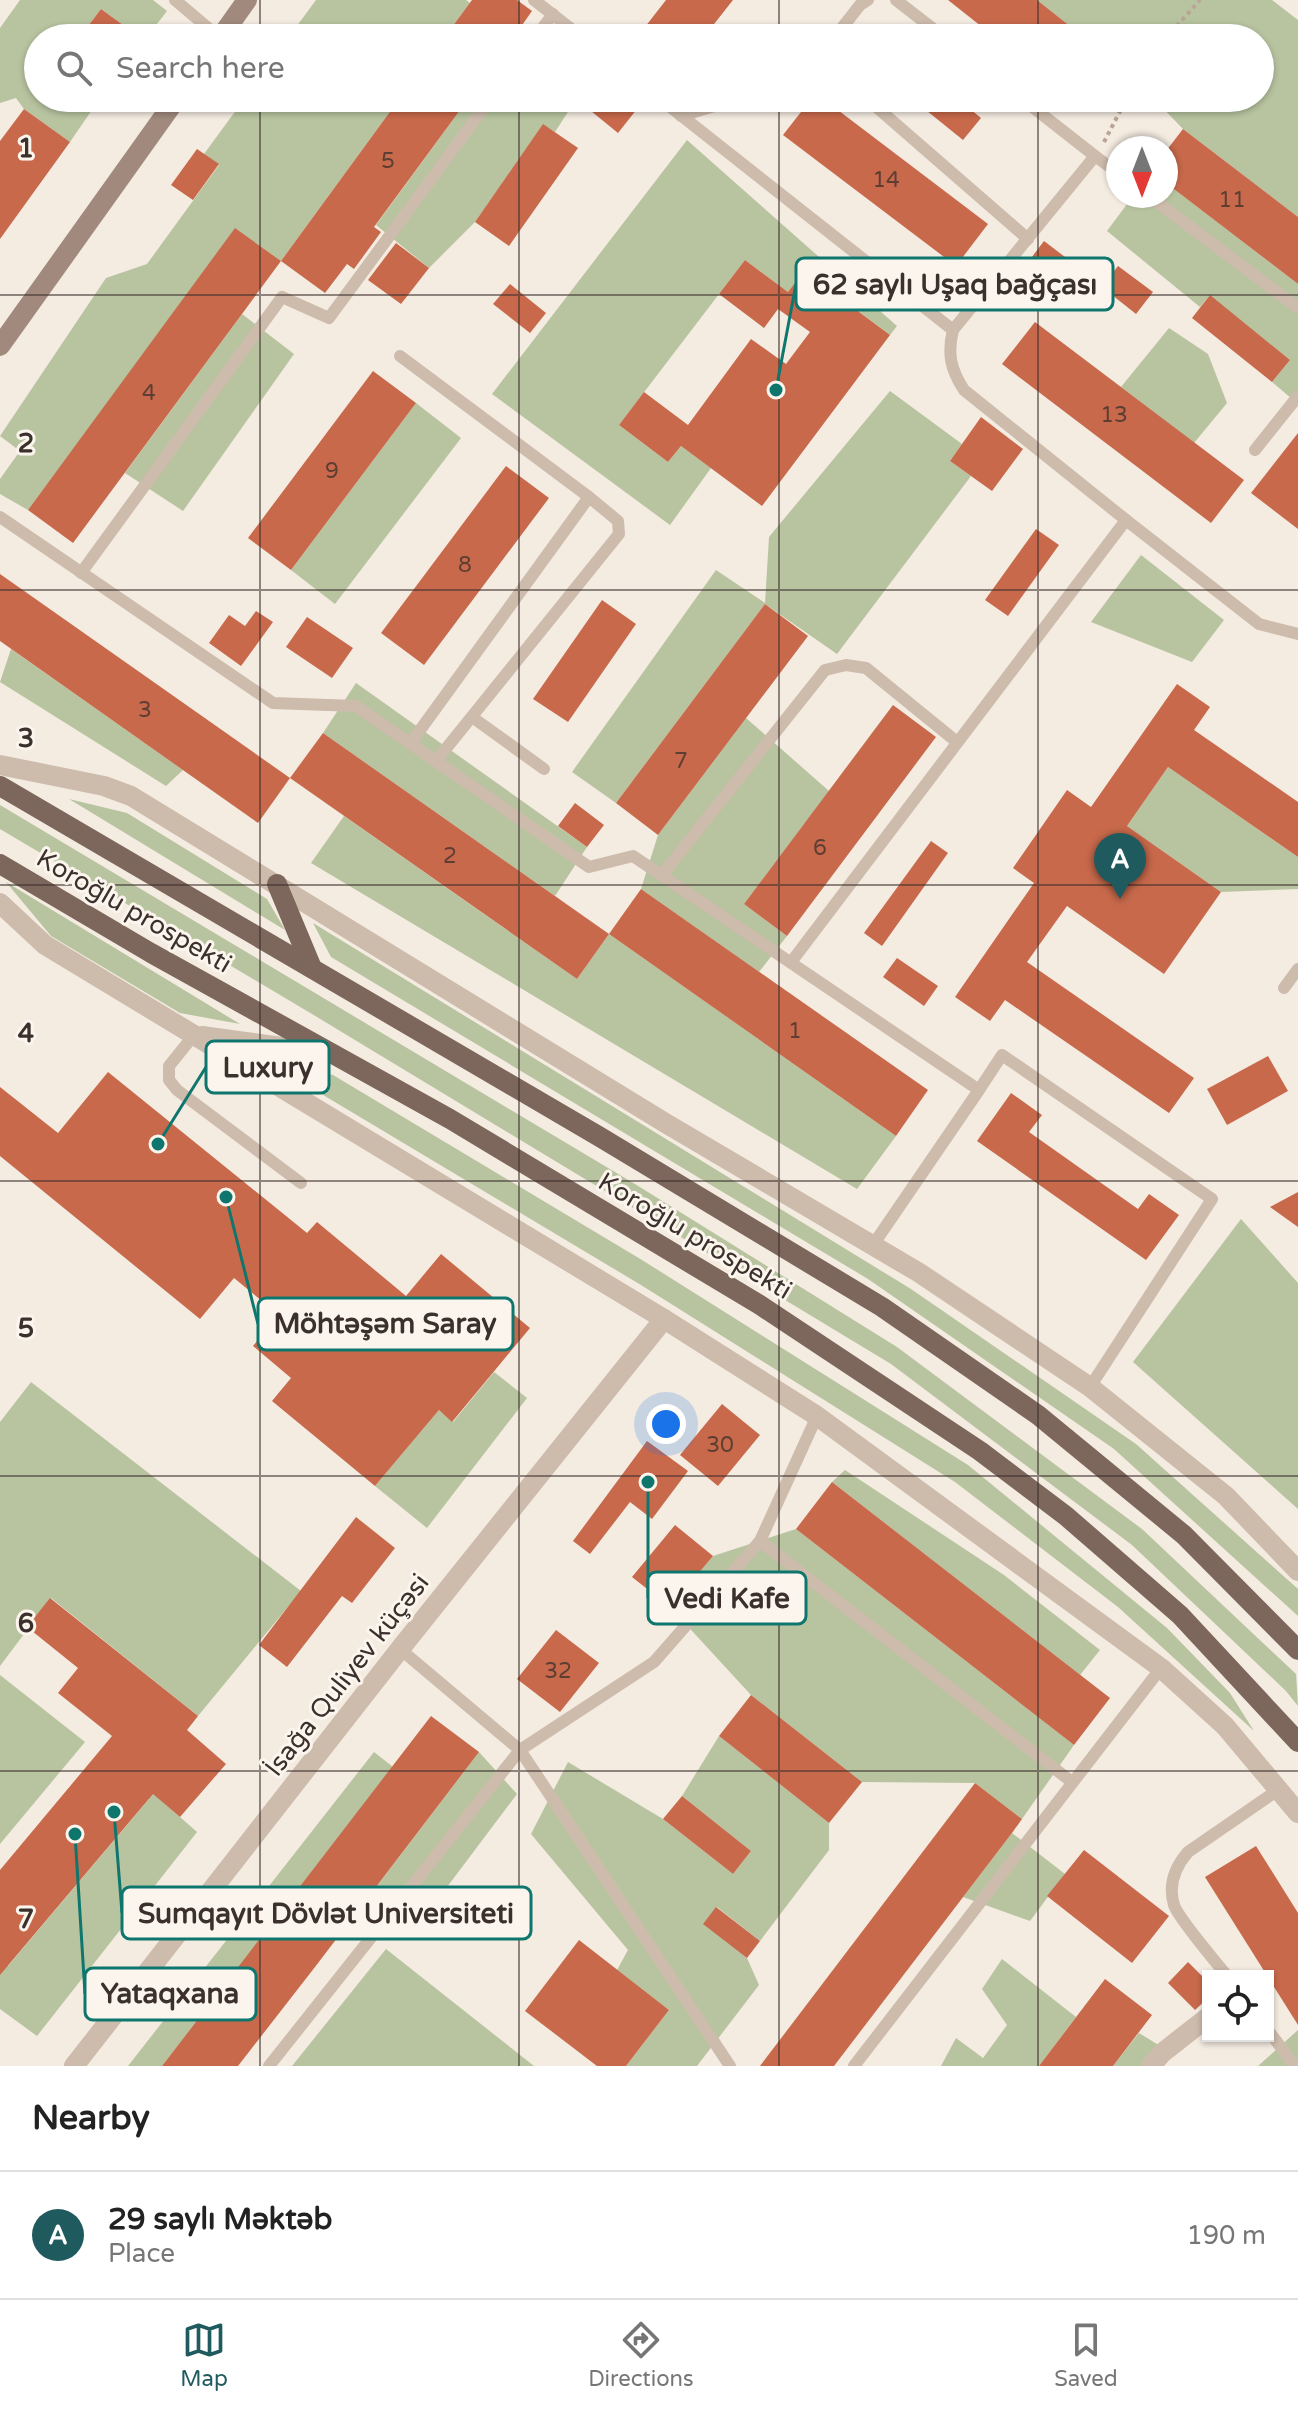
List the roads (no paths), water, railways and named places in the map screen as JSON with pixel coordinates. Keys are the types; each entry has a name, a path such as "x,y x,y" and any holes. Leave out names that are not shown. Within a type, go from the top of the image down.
{"main road":[{"name":"Koroğlu prospekti","path":"0,786 600,1137 882,1307 1038,1415 1184,1535 1298,1650"},
{"name":"Koroğlu prospekti","path":"0,864 151,953 450,1119 760,1305 980,1451 1066,1516 1180,1615 1298,1742"},
{"path":"277,884 312,968"}],"street":[{"path":"230,24 247,0"},
{"path":"0,346 167,112"},
{"path":"0,765 104,786 131,796 667,1124 918,1272 1090,1387 1226,1496 1298,1571"},
{"path":"0,903 45,945 664,1319 817,1416 1161,1668 1225,1726 1298,1813"},
{"path":"194,1035 335,1055"},
{"name":"İsağa Quliyev küçəsi","path":"74,2066 400,1649 664,1319"},
{"path":"1151,2066 1162,2053 1202,2022"}],"lane":[{"path":"175,0 203,24"},
{"path":"534,0 566,24"},
{"path":"845,24 868,0"},
{"path":"896,0 927,24"},
{"path":"546,24 553,14"},
{"path":"81,573 282,297 329,318 481,112"},
{"path":"676,112 953,330"},
{"path":"681,116 694,112"},
{"path":"882,112 1028,239"},
{"path":"1039,112 1106,164"},
{"path":"1095,156 953,330 949,347 953,373 964,390 1259,624 1298,634"},
{"path":"1165,208 1298,308"},
{"path":"400,356 618,521 619,534 436,761"},
{"path":"1255,450 1298,396"},
{"path":"410,744 589,497"},
{"path":"0,517 273,703 356,706 589,867 633,856 979,1090"},
{"path":"792,961 1126,520"},
{"path":"662,875 825,670 846,665 866,668 957,742"},
{"path":"472,717 544,769"},
{"path":"1284,988 1298,969"},
{"path":"194,1035 169,1066 169,1080 177,1090 301,1183"},
{"path":"873,1245 1002,1055 1212,1199 1090,1387"},
{"path":"269,2066 520,1750 654,1662 760,1541 817,1416"},
{"path":"760,1541 1072,1782"},
{"path":"400,1649 520,1750 730,2066"},
{"path":"854,2066 1161,1668"},
{"path":"1222,1970 1174,1907 1172,1886 1177,1864 1188,1852 1278,1790"},
{"path":"1274,2038 1295,2066"}],"place":[{"name":"62 saylı Uşaq bağçası","path":"776,390"},
{"name":"29 saylı Məktəb","path":"1120,899"},
{"name":"Luxury","path":"158,1144"},
{"name":"Möhtəşəm Saray","path":"226,1197"},
{"name":"Vedi Kafe","path":"648,1482"},
{"name":"Sumqayıt Dövlət Universiteti","path":"114,1812"},
{"name":"Yataqxana","path":"75,1834"}]}
